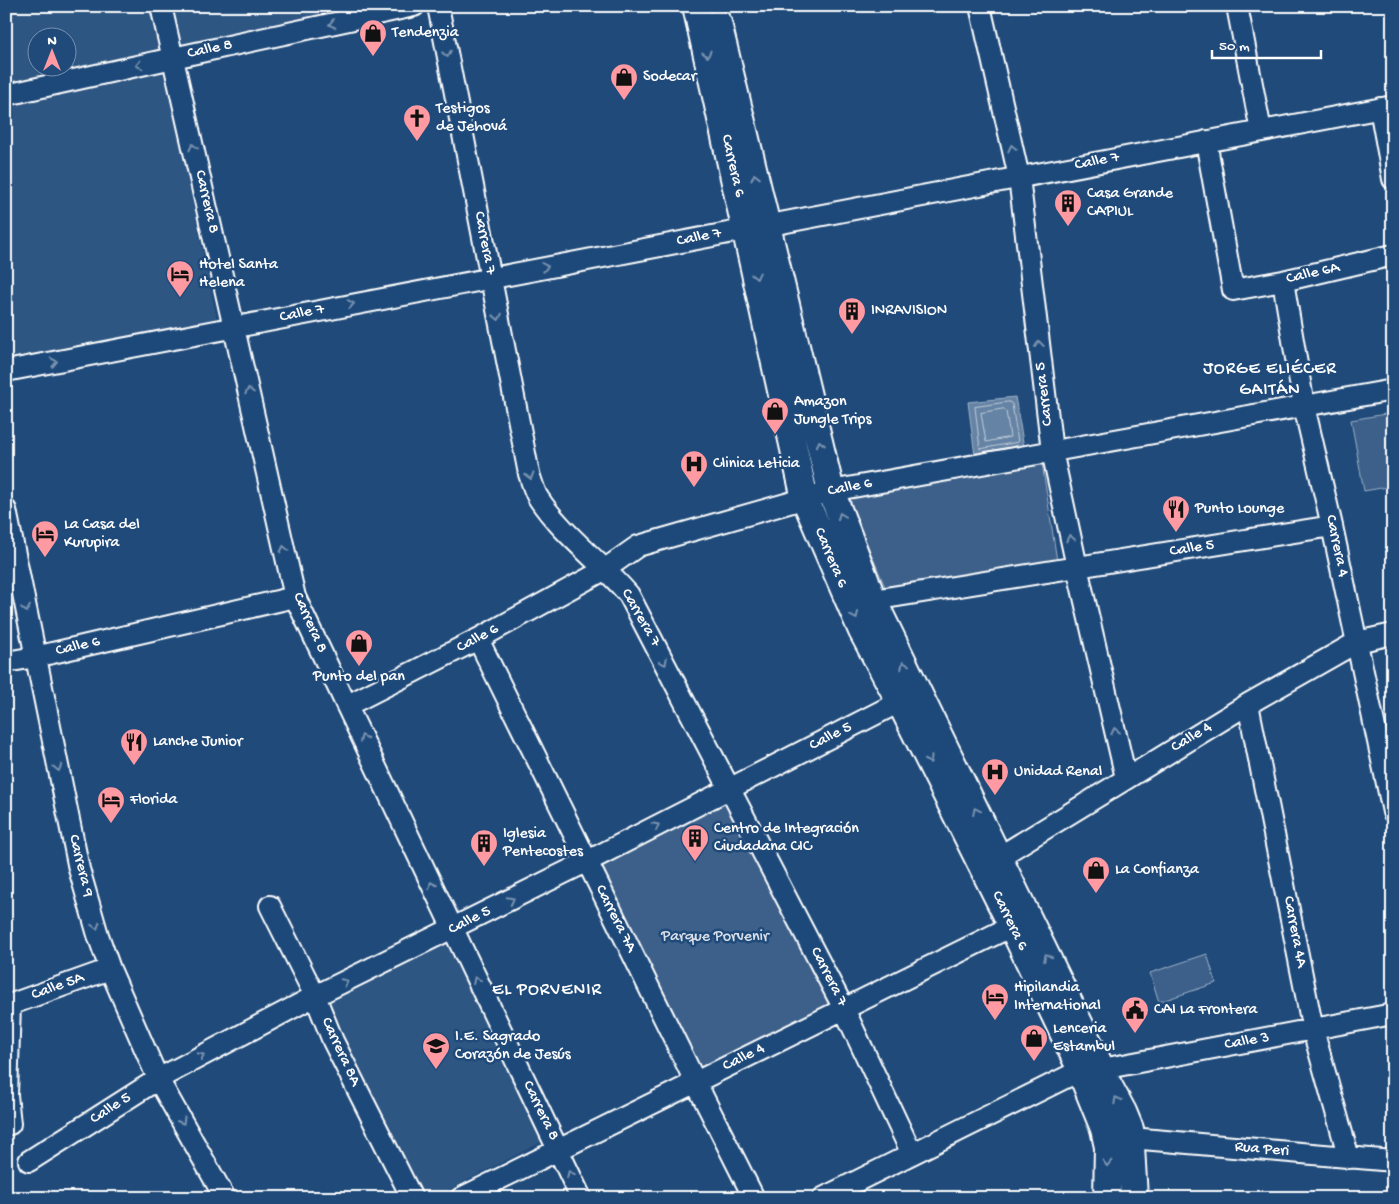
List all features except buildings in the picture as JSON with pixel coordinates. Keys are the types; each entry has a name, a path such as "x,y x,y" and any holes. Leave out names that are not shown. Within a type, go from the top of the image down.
{"main road":[{"name":"Carrera 6","path":"696,6 831,491 909,697 1020,922 1090,1072 1123,1112 1122,1132"},
{"name":"Carrera 6","path":"714,6 805,499 862,630 909,697 999,857 1020,922"},
{"path":"1106,1198 1108,1147 1122,1132"},
{"path":"1122,1132 1134,1198"}],"street":[{"name":"Carrera 8","path":"161,6 295,597 348,705 452,930 559,1150 580,1198"},
{"name":"Calle 8","path":"6,96 414,6"},
{"name":"Carrera 7","path":"438,6 529,474 538,498 604,570 615,577 629,595 844,1009 912,1154"},
{"name":"Carrera 5","path":"980,6 1019,177 1052,452 1126,778"},
{"path":"1237,6 1261,131"},
{"name":"Calle 7","path":"6,371 1386,107"},
{"path":"1386,107 1393,179"},
{"name":"Calle 6A","path":"1206,141 1233,290 1283,281 1393,255"},
{"name":"Carrera 4","path":"1283,281 1304,406 1332,526 1393,812"},
{"name":"Calle 6","path":"348,705 478,639 604,570 638,546 831,491 1393,390"},
{"name":"Carrera 9","path":"6,510 79,869 110,969 158,1079 225,1198"},
{"name":"Calle 5","path":"873,600 1332,526"},
{"name":"Calle 6","path":"6,662 36,657 295,597"},
{"name":"Calle 4","path":"999,857 1248,704 1357,642 1393,634"},
{"name":"Carrera 7A","path":"478,639 586,862 754,1198"},
{"name":"Calle 5","path":"29,1161 158,1079 315,996 452,930 909,697"},
{"name":"Carrera 4A","path":"1248,704 1313,1030 1349,1158"},
{"name":"Carrera 8A","path":"270,906 315,996 333,1040 412,1198"},
{"name":"Calle 4","path":"461,1198 1020,922"},
{"name":"Calle 5A","path":"8,1005 110,969"},
{"path":"8,1005 8,1125"},
{"name":"Calle 3","path":"823,1198 912,1154 1090,1072 1393,1014"},
{"name":"Calle 3","path":"852,1198 1090,1072"},
{"name":"Rua Peri","path":"1122,1132 1349,1158 1393,1161"}],"shaded area":[{"path":"6,6 158,6 168,49 78,70 78,28 28,28 28,78 41,78 6,86"},
{"path":"173,6 382,6 183,49"},
{"path":"165,71 217,320 6,363 6,104"},
{"name":"I.E. Sagrado Corazón de Jesús","path":"450,935 545,1140 433,1198 422,1198 324,1000"}],"green space":[{"path":"1391,413 1393,423 1393,486 1364,491 1351,420"},
{"path":"1042,463 1057,561 886,589 848,499"},
{"name":"Parque Porvenir","path":"729,799 833,1004 699,1071 598,869"},
{"path":"1207,954 1216,983 1159,1002 1150,973"}],"water":[{"path":"1015,397 1024,447 975,456 968,402"}],"place":[{"name":"Tendenzia","path":"373,57"},
{"name":"Sodecar","path":"624,101"},
{"name":"Testigos de Jehová","path":"417,142"},
{"name":"Casa Grande CAPIUL","path":"1068,227"},
{"name":"Hotel Santa Helena","path":"180,298"},
{"name":"INRAVISION","path":"852,335"},
{"name":"Amazon Jungle Trips","path":"775,435"},
{"name":"Clinica Leticia","path":"694,488"},
{"name":"Punto Lounge","path":"1176,533"},
{"name":"La Casa del Kurupira","path":"45,558"},
{"name":"Punto del pan","path":"359,667"},
{"name":"Lanche Junior","path":"134,766"},
{"name":"Unidad Renal","path":"995,796"},
{"name":"Florida","path":"111,824"},
{"name":"Centro de Integración Ciudadana CIC","path":"695,862"},
{"name":"Iglesia Pentecostes","path":"484,867"},
{"name":"La Confianza","path":"1096,894"},
{"name":"Hipilandia International","path":"995,1021"},
{"name":"CAI La Frontera","path":"1135,1034"},
{"name":"Lenceria Estambul","path":"1034,1062"},
{"name":"I.E. Sagrado Corazón de Jesús","path":"436,1070"}],"district":[{"name":"JORGE ELIÉCER GAITÁN","path":"1270,379"},
{"name":"EL PORVENIR","path":"547,990"}]}
